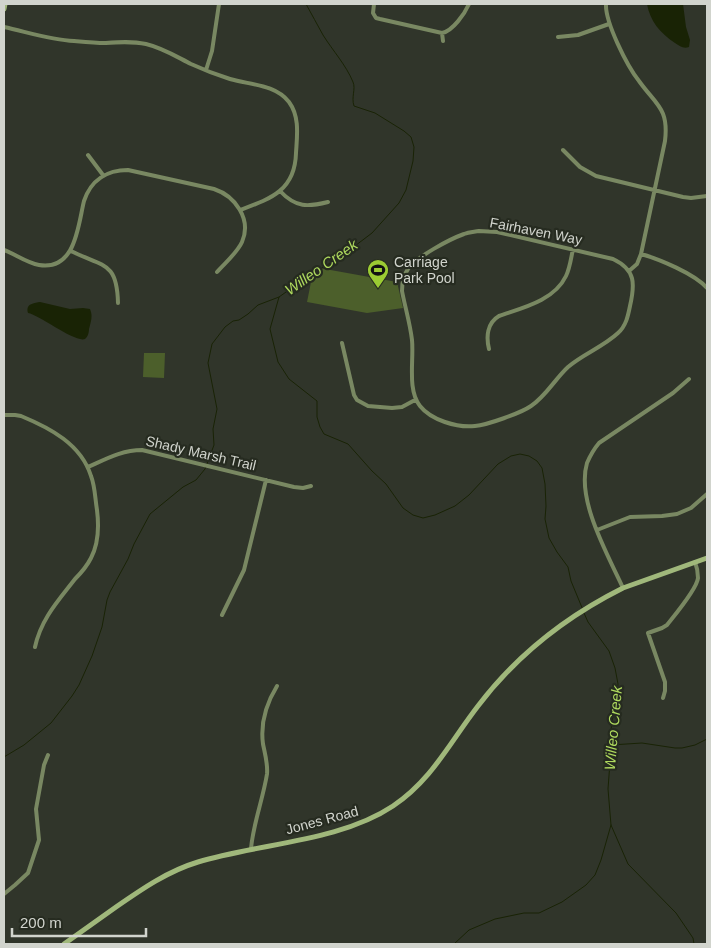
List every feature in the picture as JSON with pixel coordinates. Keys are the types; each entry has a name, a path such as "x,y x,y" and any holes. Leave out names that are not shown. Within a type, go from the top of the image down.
{"street":[{"path":"4,9 5,4"},
{"path":"206,70 212,51 219,4"},
{"path":"374,4 372,10 374,15 380,19 442,33 449,30 465,12 469,4"},
{"path":"342,343 354,395 357,400 368,406 397,408 415,400 424,411 436,419 465,426 474,426 525,410 538,400 569,367 621,330 628,316 633,292 634,284 629,271 636,264 641,254 666,133 665,120 660,106 634,74 609,24 606,4"},
{"path":"369,18 374,15"},
{"path":"558,37 578,35 609,24"},
{"path":"4,28 71,41 145,44 166,50 206,70 272,89 283,96 292,106 298,124 296,163 292,174 280,191 266,201 240,210"},
{"path":"442,33 443,41"},
{"path":"563,150 580,166 596,176 691,198 707,196"},
{"path":"88,156 103,175"},
{"path":"4,250 40,265 50,265 65,258 71,251 86,195 93,184 103,175 115,171 128,170 214,188 222,191 235,202 245,224 245,232 238,249 216,272"},
{"path":"280,191 290,200 301,205 313,206 328,202"},
{"name":"Fairhaven Way","path":"415,400 412,338 402,291 408,268 418,258 464,234 479,231 496,232 613,259 625,266 629,271"},
{"path":"489,349 488,331 494,319 536,302 556,291 566,276 573,249"},
{"path":"71,251 101,263 110,270 117,283 118,303"},
{"path":"641,254 664,262 697,280 707,288"},
{"path":"623,588 590,511 586,481 588,461 594,449 605,439 673,393 688,380"},
{"path":"4,415 21,416 65,439 73,446 88,467 94,486 98,522 96,547 87,566 46,617 39,631 35,647"},
{"name":"Shady Marsh Trail","path":"88,467 122,452 142,450 294,487 310,486"},
{"path":"222,615 244,570 266,480"},
{"path":"597,530 630,517 677,514 691,508 707,494"},
{"name":"Jones Road","path":"64,944 140,890 163,877 200,861 349,827 374,817 395,805 431,773 477,707 501,679 541,641 583,611 623,588 707,558"},
{"path":"663,698 665,682 648,633 667,625 694,588 698,578 695,562"},
{"path":"251,849 267,774 267,762 262,736 263,719 269,701 277,686"},
{"path":"4,894 28,873 39,840 36,809 44,765 48,755"}],"green space":[{"path":"314,267 397,282 403,308 367,313 307,302"},
{"path":"144,353 165,353 164,378 143,377"}],"shaded area":[{"path":"647,4 683,4 690,40 689,47 680,46 660,31 653,21"},
{"path":"40,302 70,309 90,309 91,319 87,337 80,339 74,337 41,318 28,313 29,306"}],"waterway":[{"name":"Willeo Creek","path":"306,4 323,35 350,76 354,85 354,106 375,113 411,137 414,147 413,161 406,190 399,203 372,233 339,258 310,275 279,297 270,329 278,362 289,379 317,401 317,417 324,434 348,444 386,484 403,508 413,515 423,518 455,506 469,495 498,464 511,456 520,454 529,456 537,461 542,468 545,484 545,519 549,538 568,567 571,581 583,610"},
{"path":"4,757 24,745 51,723 72,696 92,656 102,627 110,592 150,514 183,487 196,480 205,469 214,445 213,429 217,409 208,363 212,344 225,327 233,321 239,320 258,305 279,297"},
{"name":"Willeo Creek","path":"584,613 588,622 609,651 618,684 609,750 608,789 611,825 628,864 676,913 693,938 694,944"},
{"path":"611,745 642,743 682,748 695,745 707,739"},
{"path":"454,944 469,930 495,919 524,913 539,913 562,902 586,885 595,875 611,825"}],"place":[{"name":"Carriage Park Pool","path":"378,289"}]}
